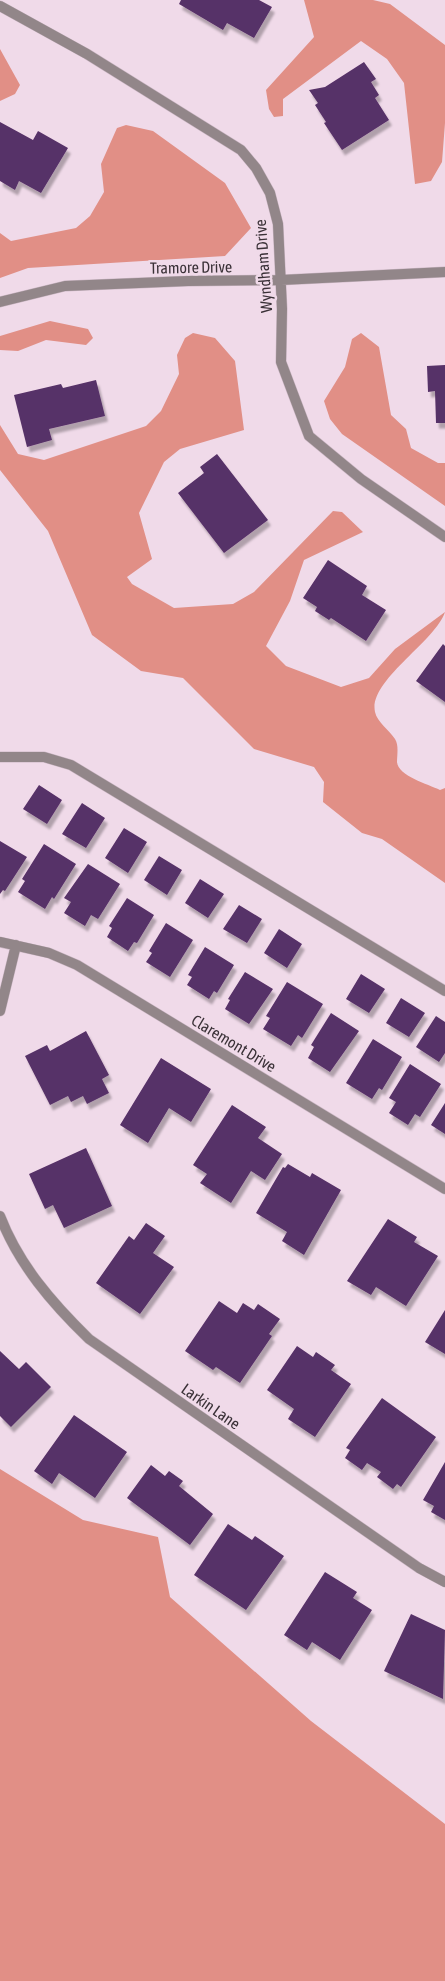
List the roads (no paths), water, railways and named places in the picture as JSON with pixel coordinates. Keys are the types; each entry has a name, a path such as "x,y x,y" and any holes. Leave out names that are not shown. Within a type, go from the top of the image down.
{"street":[{"name":"Wyndham Drive","path":"0,6 86,54 241,150 256,168 270,193 278,224 281,280 281,362 309,436 361,479 445,537"},
{"name":"Tramore Drive","path":"0,302 65,286 188,281 281,280 445,272"},
{"path":"0,757 44,757 70,765 445,991"},
{"name":"Claremont Drive","path":"0,942 49,953 77,965 445,1189"},
{"path":"0,1011 16,946"},
{"name":"Larkin Lane","path":"0,1216 10,1242 33,1277 57,1309 89,1340 419,1568 445,1582"}]}
